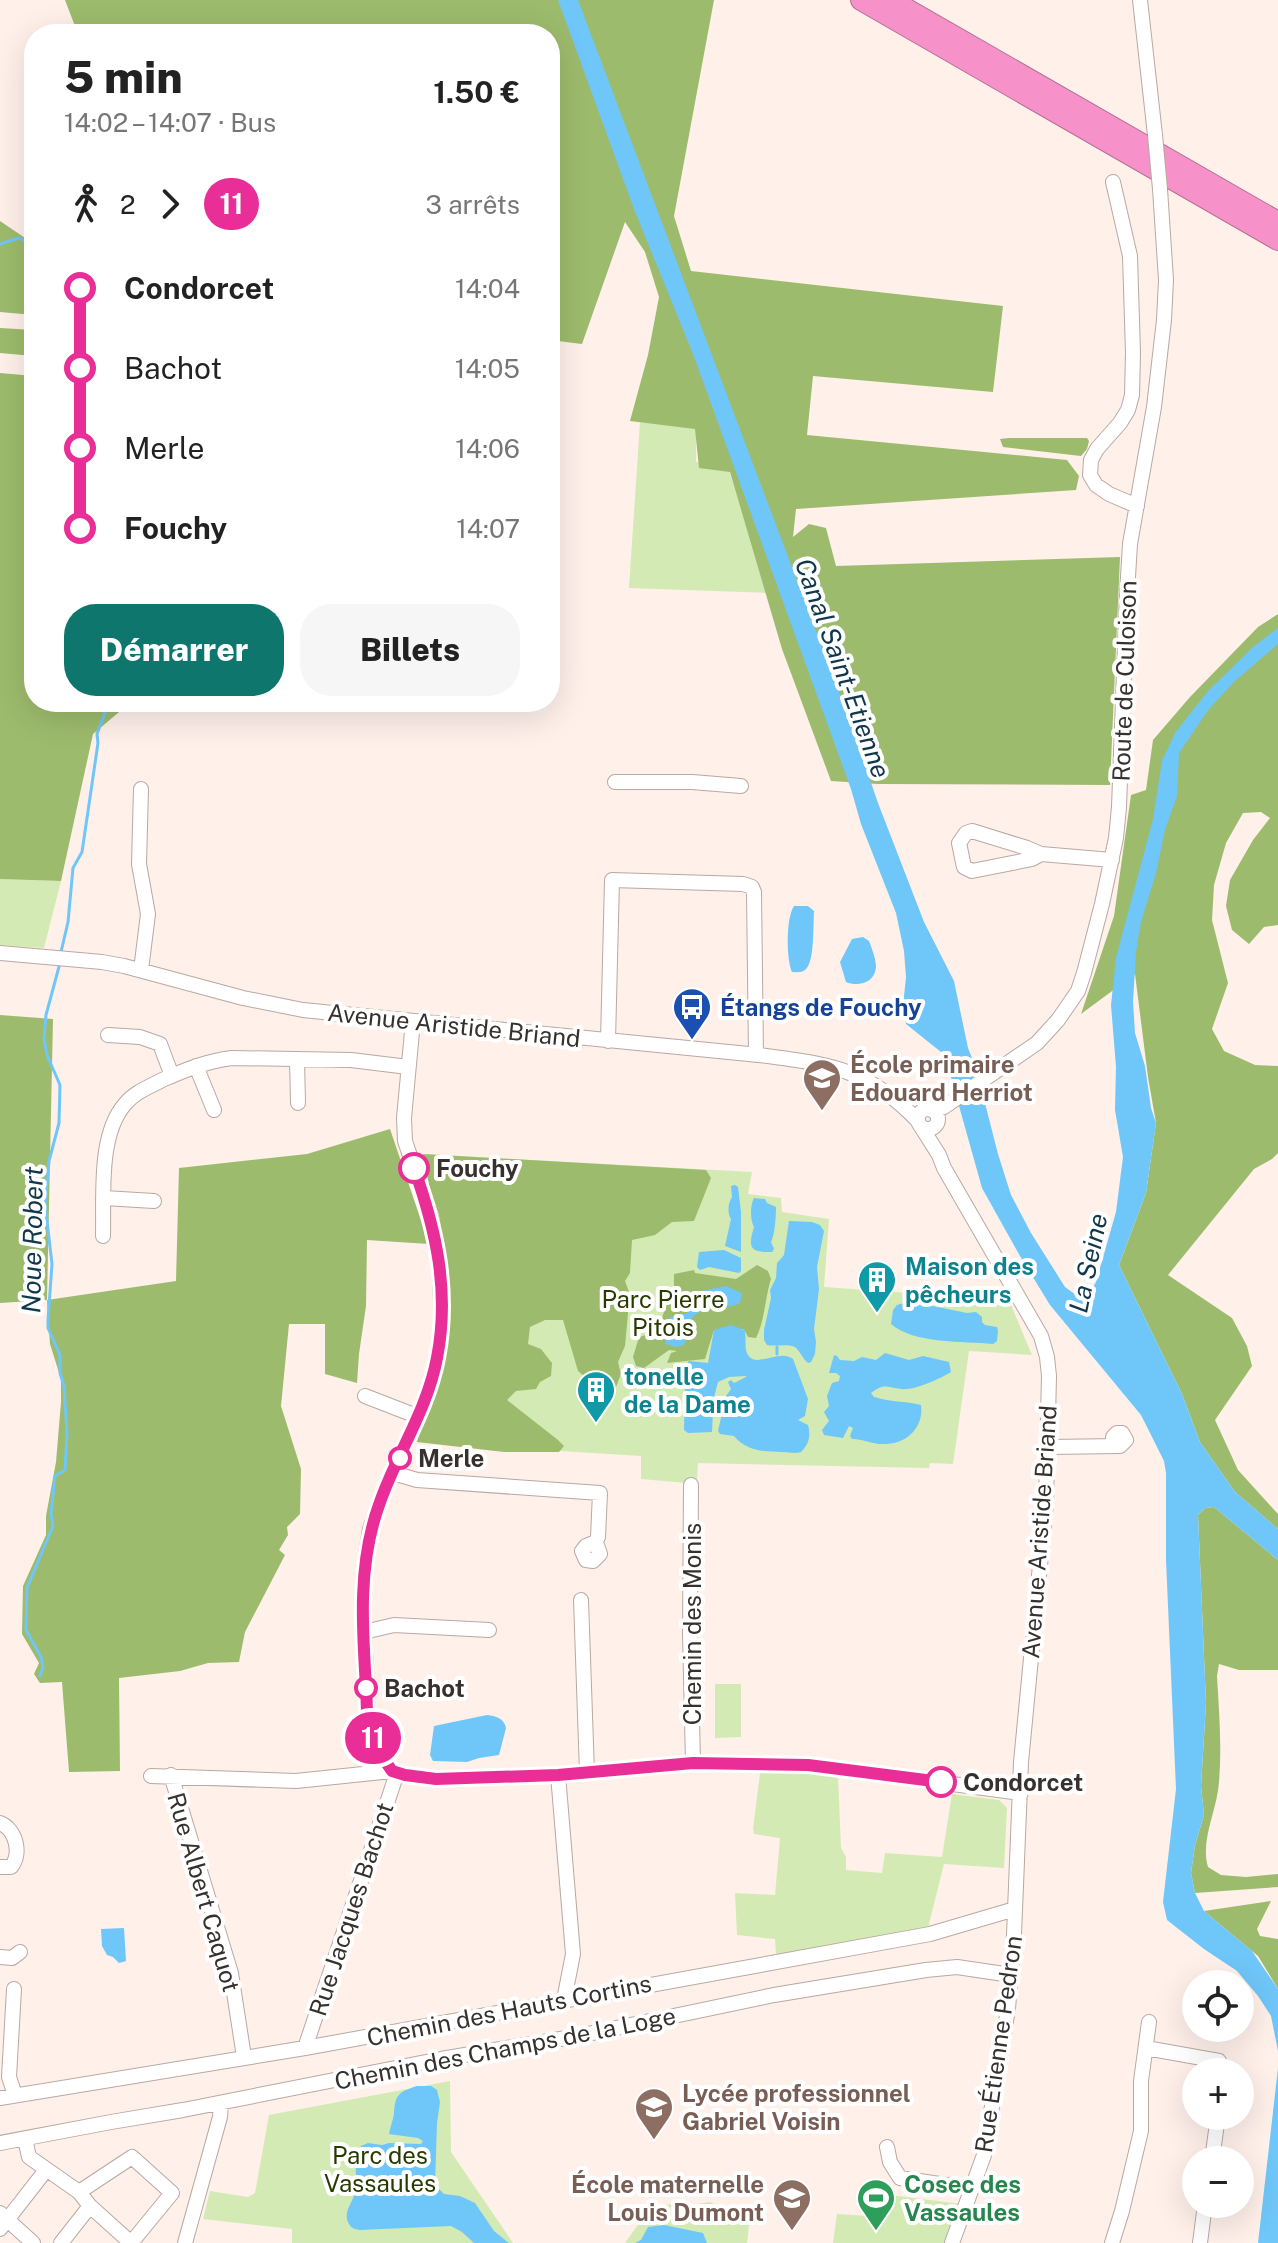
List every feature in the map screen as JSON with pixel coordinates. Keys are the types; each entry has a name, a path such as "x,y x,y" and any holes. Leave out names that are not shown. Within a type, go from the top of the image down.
{"highway":[{"path":"861,0 1278,240"},
{"path":"891,0 1278,222"}],"street":[{"name":"Route de Culoison","path":"933,1115 1037,1043 1068,1008 1078,991 1096,932 1112,860 1121,775 1130,544 1154,407 1166,280 1155,135 1140,0"},
{"path":"1113,182 1130,256 1132,395 1120,423 1091,460 1090,475 1096,485 1109,494 1137,506"},
{"path":"615,782 692,782 741,786"},
{"path":"141,789 139,864 148,914 141,970"},
{"path":"1041,854 1032,859 972,871 964,867 959,843 966,833 972,831 1041,854 1112,860"},
{"path":"608,1041 612,880 743,884 752,887 754,908 756,1055"},
{"name":"Avenue Aristide Briand","path":"0,953 102,962 303,1010 829,1065 867,1080 902,1104 933,1115 944,1168 1041,1336 1047,1357 1046,1503 1021,1762 1021,1793"},
{"path":"392,1771 369,1731 363,1582 366,1554 375,1515 419,1417 437,1358 442,1323 439,1257 431,1218 405,1141 404,1118 413,1021"},
{"path":"108,1035 140,1037 160,1044 172,1076"},
{"path":"103,1236 106,1150 110,1129 118,1114 138,1093 196,1066 232,1058 351,1060 408,1067"},
{"path":"297,1059 298,1103"},
{"path":"196,1066 214,1110"},
{"path":"104,1198 154,1201"},
{"path":"365,1396 419,1417"},
{"path":"1048,1447 1117,1445"},
{"path":"393,1473 417,1480 606,1492 597,1540"},
{"name":"Chemin des Monis","path":"691,1485 693,1763"},
{"path":"581,1600 587,1773"},
{"path":"364,1632 394,1625 489,1630"},
{"name":"Rue Albert Caquot","path":"151,1776 296,1781 392,1771 436,1779 558,1775 693,1763 808,1765 1021,1793"},
{"name":"Rue Jacques Bachot","path":"305,2048 395,1779 392,1771"},
{"name":"Rue Albert Caquot","path":"171,1775 231,1973 244,2057"},
{"path":"558,1775 573,1954 564,2000"},
{"name":"Rue Étienne Pedron","path":"952,2243 984,2155 992,2112 1011,1975 1021,1793"},
{"path":"0,1823 12,1831 18,1854 11,1867 0,1867"},
{"name":"Chemin des Hauts Cortins","path":"8,2096 305,2048 930,1934 1015,1909"},
{"path":"0,1957 12,1958 20,1952"},
{"name":"Chemin des Champs de la Loge","path":"0,2143 621,2028 774,1995 911,1972 957,1967 1011,1975"},
{"path":"8,2096 5,2052 14,1989"},
{"path":"1112,2243 1141,2131 1141,2081 1149,2022"},
{"path":"1146,2048 1202,2058"},
{"path":"185,2243 220,2117 221,2103"},
{"path":"25,2139 29,2157 79,2192 131,2243 172,2193 132,2157 79,2192"},
{"path":"887,2147 893,2170 900,2178 972,2189"},
{"path":"33,2243 3,2221 46,2170"},
{"path":"61,2243 90,2206"},
{"path":"1200,2243 1203,2218"}],"green space":[{"path":"65,0 714,0 674,216 691,271 1003,306 993,392 813,376 807,435 1067,460 1079,476 1076,490 796,509 793,537 809,524 826,528 836,566 1120,557 1110,785 831,781 782,649 730,472 699,468 695,429 630,421 648,355 659,297 645,252 625,222 582,344 560,341 560,24 74,24"},
{"path":"0,221 24,237 24,314 0,312"},
{"path":"0,328 24,329 24,355 0,353"},
{"path":"0,373 24,375 24,712 119,712 93,734 61,881 0,879"},
{"path":"640,422 696,428 696,462 727,464 768,593 629,588"},
{"path":"1087,438 1089,441 1081,456 1003,447 1000,439"},
{"path":"1278,614 1278,925 1264,927 1249,944 1232,930 1226,906 1230,880 1270,818 1261,812 1243,813 1226,843 1214,885 1212,920 1228,983 1212,1029 1224,1051 1255,1065 1278,1066 1278,1153 1254,1169 1168,1275 1232,1318 1247,1346 1252,1366 1215,1420 1238,1470 1278,1514 1278,1529 1235,1492 1200,1442 1182,1394 1119,1265 1146,1193 1156,1123 1135,974 1081,1014 1114,916 1131,795 1146,790 1153,740 1258,627"},
{"path":"0,879 61,881 44,948 0,945"},
{"path":"0,1015 53,1019 47,1300 0,1303"},
{"path":"390,1129 429,1244 367,1240 366,1306 357,1383 325,1374 325,1324 289,1324 281,1406 301,1469 300,1514 287,1527 288,1535 279,1550 285,1555 245,1632 239,1662 208,1663 180,1671 119,1678 120,1771 69,1772 62,1682 40,1683 34,1674 39,1663 22,1634 23,1586 46,1535 61,1402 61,1379 50,1344 47,1300 176,1281 179,1168 307,1154"},
{"name":"Parc Pierre Pitois","path":"423,1154 752,1172 748,1194 781,1198 782,1212 829,1219 824,1287 1009,1300 1032,1355 969,1351 953,1464 930,1463 929,1468 698,1463 697,1484 641,1479 641,1456 417,1442 449,1317 450,1284 439,1215"},
{"path":"423,1154 706,1170 711,1178 694,1221 672,1222 655,1235 632,1240 630,1273 625,1281 629,1292 625,1346 618,1362 621,1374 616,1387 596,1383 578,1371 563,1320 545,1320 530,1327 528,1344 541,1349 552,1363 551,1376 540,1382 536,1389 516,1391 507,1400 564,1446 559,1452 504,1452 417,1442 449,1317 450,1284 439,1215"},
{"path":"757,1265 768,1271 771,1279 756,1338 748,1337 744,1329 714,1330 705,1359 667,1363 671,1353 677,1351 669,1350 644,1368 636,1366 633,1357 639,1337 655,1332 661,1336 665,1308 668,1303 678,1303 683,1298 681,1288 674,1287 674,1274 694,1270 695,1273 736,1279"},
{"path":"1214,1507 1278,1560 1278,1670 1239,1670 1219,1664 1219,1782 1207,1836 1206,1857 1208,1867 1221,1875 1246,1877 1278,1874 1278,1887 1195,1893 1191,1873 1204,1815 1201,1786 1206,1703 1198,1515 1205,1508"},
{"path":"715,1684 741,1684 741,1737 715,1738"},
{"path":"805,1772 838,1777 841,1848 846,1857 846,1870 882,1873 885,1853 942,1857 952,1794 999,1800 1007,1808 1004,1868 944,1864 928,1928 776,1955 775,1939 737,1935 735,1893 775,1895 780,1838 754,1834 753,1829 760,1773"},
{"path":"1271,1901 1257,1929 1260,1936 1278,1939 1278,1989 1258,1956 1204,1911"},
{"name":"Parc des Vassaules","path":"450,2081 451,2152 513,2243 292,2243 292,2229 203,2219 210,2191 248,2197 255,2193 269,2115"},
{"path":"872,2180 882,2181 882,2194 962,2204 948,2243 833,2243 837,2214 869,2216"},
{"path":"710,2202 729,2210 751,2210 747,2243 625,2243 652,2205"}],"water":[{"path":"558,0 578,0 847,713 878,803 924,922 954,981 968,1048 1011,1195 1065,1287 1076,1295 1089,1294 1096,1282 1116,1212 1123,1157 1115,1110 1116,1067 1111,1005 1116,958 1153,819 1162,761 1175,733 1208,691 1253,647 1278,628 1278,644 1235,681 1209,709 1179,753 1177,796 1165,830 1136,952 1135,1033 1156,1123 1146,1193 1119,1265 1182,1394 1200,1442 1235,1492 1278,1529 1278,1560 1214,1507 1205,1508 1198,1515 1206,1703 1201,1786 1204,1815 1191,1873 1195,1893 1204,1911 1252,1951 1278,1989 1278,2051 1271,2016 1254,1991 1254,1970 1236,1970 1204,1949 1167,1920 1163,1902 1176,1789 1164,1461 1141,1415 1050,1305 1020,1256 982,1188 947,1063 941,1052 906,1024 903,1006 906,977 904,951 896,913 861,824 693,354 634,209"},
{"path":"794,906 808,906 814,911 810,960 802,972 792,972 790,966 788,929"},
{"path":"863,937 869,941 873,951 875,972 865,982 846,982 840,962 852,939"},
{"path":"731,1186 738,1187 741,1212 741,1252 725,1246 731,1219 728,1208 732,1197"},
{"path":"754,1198 765,1199 776,1207 772,1252 755,1250 751,1244"},
{"path":"789,1221 812,1222 824,1231 817,1267 819,1289 814,1329 815,1354 808,1363 795,1347 767,1345 764,1340 770,1290 776,1278 777,1263 784,1255"},
{"path":"724,1250 741,1258 739,1273 709,1267 700,1270 697,1267 699,1252"},
{"path":"726,1286 742,1293 740,1303 697,1313 688,1326 684,1345 675,1347 666,1344 665,1327 670,1317 687,1313 697,1292"},
{"path":"904,1303 976,1312 985,1325 997,1327 997,1341 993,1344 912,1335 891,1324 893,1310"},
{"path":"731,1325 745,1330 746,1350 754,1359 787,1356 793,1359 808,1399 805,1416 798,1420 808,1425 809,1433 808,1443 801,1452 756,1450 734,1436 720,1434 718,1431 726,1396 731,1389 728,1382 731,1380 734,1383 746,1376 729,1377 718,1382 711,1409 712,1432 688,1433 684,1430 686,1365 689,1361 708,1363 714,1330"},
{"path":"885,1353 909,1360 923,1356 949,1362 951,1372 926,1384 906,1389 882,1387 871,1393 880,1399 921,1405 917,1427 900,1441 885,1444 852,1439 853,1428 849,1426 843,1438 824,1435 822,1430 829,1421 824,1412 829,1406 827,1396 832,1383 839,1381 840,1376 829,1373 834,1355 840,1360 854,1361 862,1357 876,1360"},
{"path":"487,1715 499,1718 506,1728 499,1755 467,1762 433,1761 430,1755 434,1726"},
{"path":"124,1928 126,1961 119,1963 107,1955 102,1946 101,1929"},
{"path":"1278,2068 1278,2243 1258,2243"},
{"path":"417,2086 431,2086 437,2090 440,2102 435,2185 444,2194 460,2196 475,2203 494,2231 509,2243 474,2243 451,2226 360,2230 349,2224 347,2212 355,2192 356,2164 361,2146 368,2143 421,2144 423,2141 389,2134 397,2098 402,2092"},
{"path":"664,2225 703,2233 707,2243 635,2243 641,2240 648,2227"}],"waterway":[{"name":"Noue Robert","path":"0,244 19,238 24,241"},
{"name":"Noue Robert","path":"61,952 68,922 73,868 82,852 97,734 105,712"},
{"name":"Noue Robert","path":"40,1676 43,1667 41,1657 26,1630 27,1588 53,1526 51,1514 55,1476 65,1470 67,1433 60,1355 48,1328 52,1264 45,1204 49,1161 59,1123 60,1085 47,1055 44,1039 46,1015 60,963"},
{"path":"777,1347 777,1354"}],"bus line":[{"name":"11","path":"414,1168 431,1218 439,1257 442,1323 437,1358 422,1412 380,1500 370,1529 363,1582 369,1731 392,1771 436,1779 558,1775 693,1763 808,1765 941,1782"}],"place":[{"name":"Étangs de Fouchy","path":"692,1041"},
{"name":"École primaire Edouard Herriot","path":"822,1112"},
{"name":"Fouchy","path":"414,1168"},
{"name":"Maison des pêcheurs","path":"877,1314"},
{"name":"tonelle de la Dame","path":"596,1424"},
{"name":"Merle","path":"400,1458"},
{"name":"Bachot","path":"366,1688"},
{"name":"Condorcet","path":"941,1782"},
{"name":"Lycée professionnel Gabriel Voisin","path":"654,2141"},
{"name":"École maternelle Louis Dumont","path":"792,2232"},
{"name":"Cosec des Vassaules","path":"876,2232"}],"water label":[{"name":"Canal Saint-Etienne","path":"843,668"},
{"name":"La Seine","path":"1088,1263"}]}
